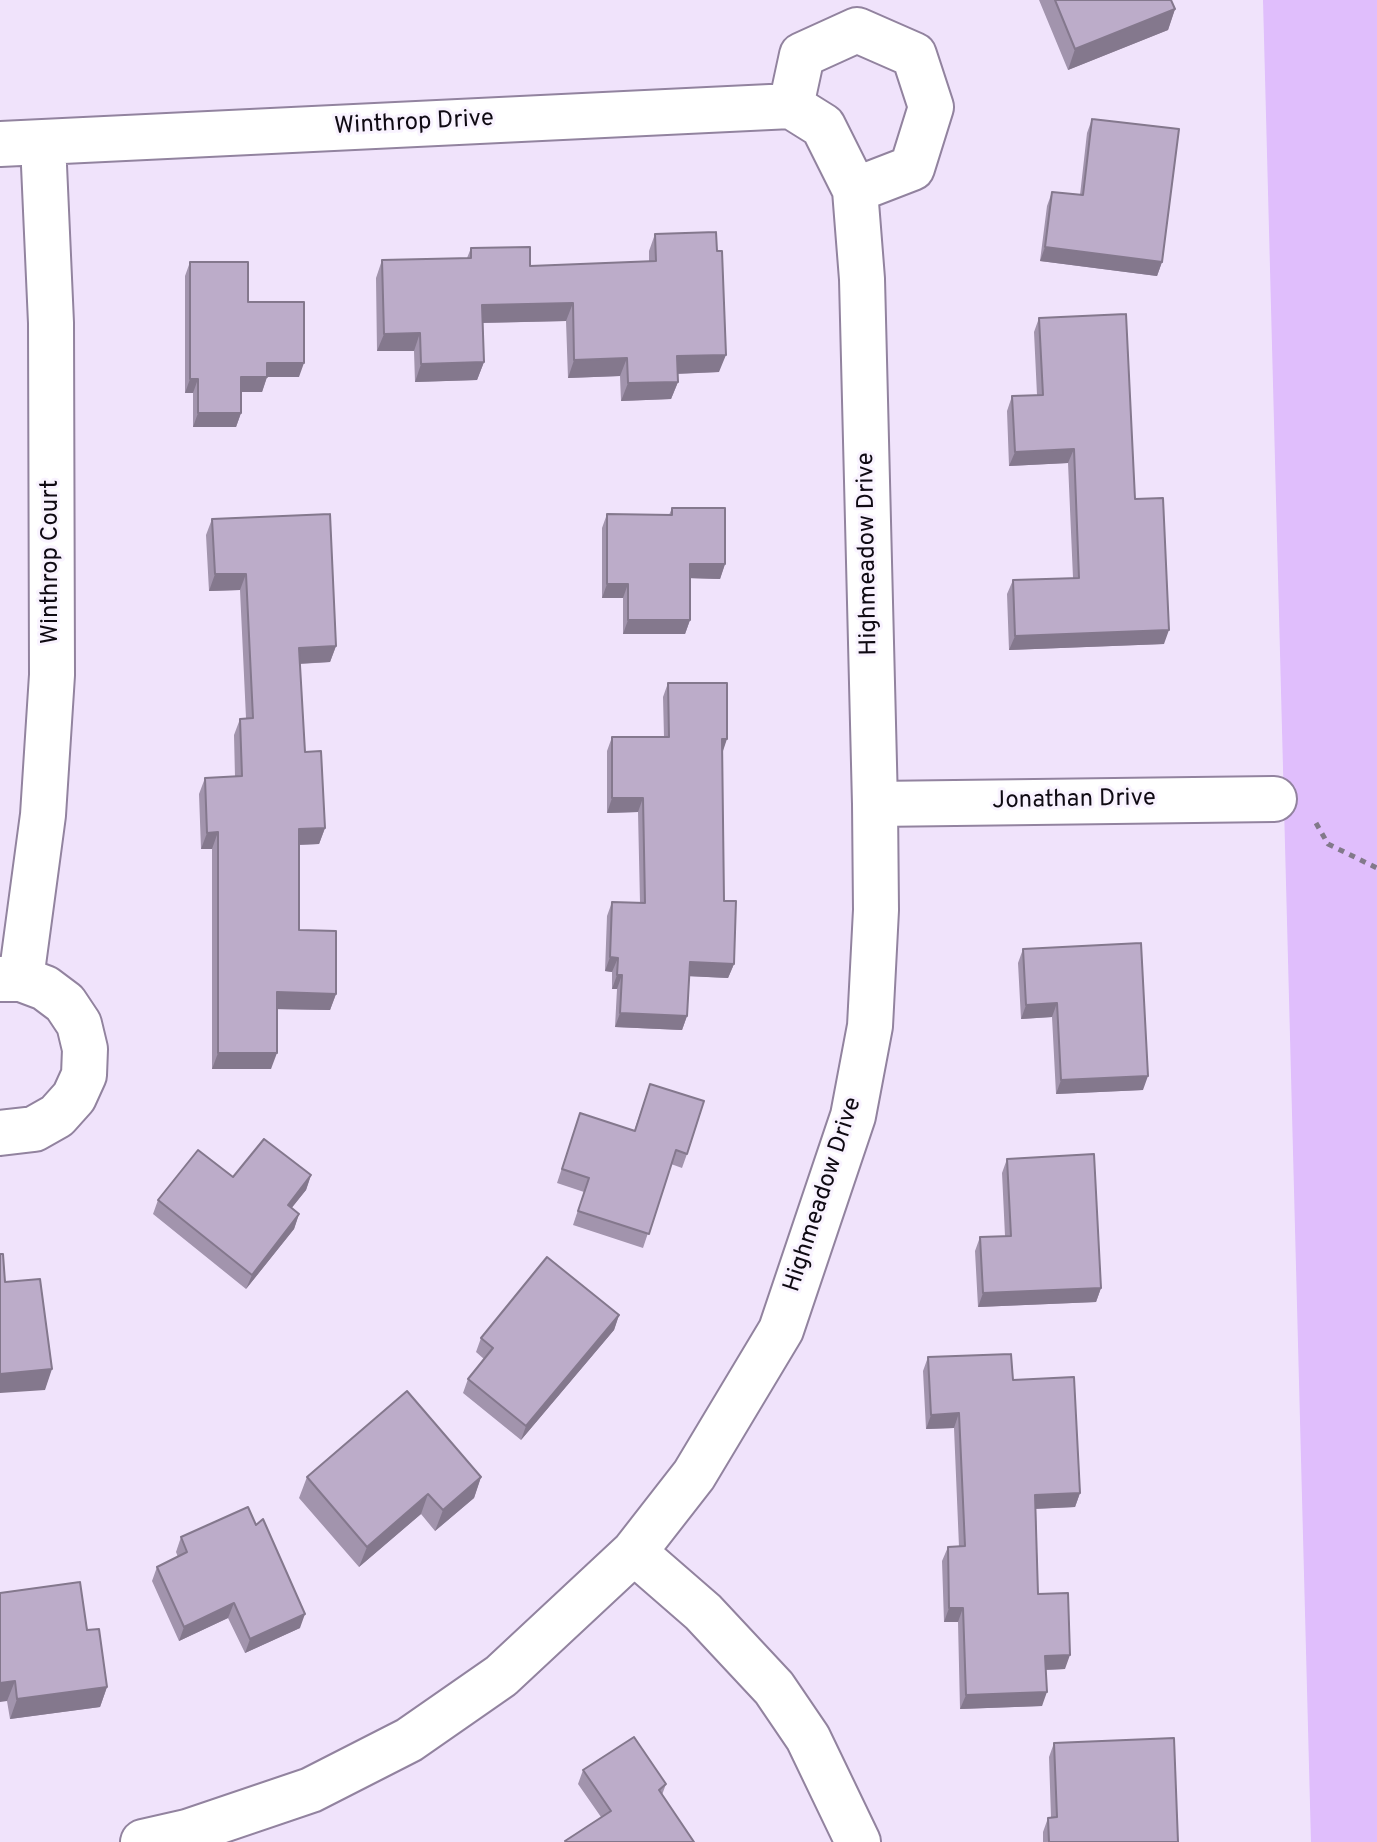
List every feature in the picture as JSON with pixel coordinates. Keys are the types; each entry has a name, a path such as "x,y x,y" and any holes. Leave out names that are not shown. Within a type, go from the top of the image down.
{"street":[{"path":"807,116 802,55 857,30 914,55 931,107 912,168 855,190"},
{"name":"Winthrop Drive","path":"0,144 807,116"},
{"name":"Highmeadow Drive","path":"143,1842 187,1832 311,1790 409,1740 501,1676 634,1552 694,1475 781,1330 853,1116 870,1026 876,910 862,279 855,190 807,116"},
{"name":"Winthrop Court","path":"0,1133 34,1129 57,1116 74,1097 84,1075 85,1049 79,1024 65,1003 45,988 10,979 43,815 52,675 51,323 43,143"},
{"name":"Jonathan Drive","path":"875,804 1274,799"},
{"path":"634,1552 703,1612 774,1688 808,1738 858,1842"}],"path":[{"path":"1274,799 1302,800 1328,844 1377,868"}],"shaded area":[{"path":"1263,0 1377,0 1377,1842 1311,1842"}],"building":[{"path":"1055,0 1171,0 1175,9 1075,49"},
{"path":"1092,119 1179,129 1162,262 1045,247 1052,192 1083,195"},
{"path":"716,232 717,251 722,251 726,355 677,356 678,382 628,383 627,358 574,360 573,303 482,305 484,362 421,364 420,333 384,334 382,260 471,258 471,248 530,247 530,266 656,261 655,234"},
{"path":"190,262 248,262 248,302 304,302 304,363 267,363 267,377 241,377 241,413 198,413 198,379 190,379"},
{"path":"1126,314 1135,499 1163,498 1169,630 1015,636 1013,580 1079,578 1074,449 1015,452 1012,396 1043,395 1039,318"},
{"path":"672,508 725,508 725,564 690,564 690,620 628,620 628,584 607,584 607,514 672,515"},
{"path":"330,514 336,646 299,648 305,752 321,751 325,828 299,829 299,930 336,931 336,994 277,992 277,1053 218,1053 218,832 207,833 205,778 242,776 240,719 253,718 246,574 215,574 212,519"},
{"path":"668,683 727,683 727,739 722,739 724,901 736,901 734,964 690,962 687,1016 620,1013 622,975 617,975 618,958 610,957 612,902 645,903 643,798 612,798 612,737 669,737"},
{"path":"1141,943 1148,1076 1061,1080 1057,1003 1026,1005 1023,949"},
{"path":"650,1084 704,1101 687,1154 676,1150 649,1234 578,1211 589,1178 562,1169 580,1113 635,1131"},
{"path":"264,1139 311,1175 288,1205 299,1214 252,1275 158,1200 198,1150 233,1177"},
{"path":"1094,1154 1101,1288 983,1293 980,1237 1011,1236 1007,1159"},
{"path":"0,1254 3,1254 5,1282 40,1279 52,1369 0,1374"},
{"path":"547,1257 619,1315 526,1426 468,1379 493,1348 481,1338"},
{"path":"1011,1354 1013,1380 1074,1377 1080,1493 1035,1495 1038,1594 1068,1593 1070,1655 1045,1656 1047,1692 966,1695 963,1608 949,1608 948,1547 965,1546 959,1413 931,1415 928,1357"},
{"path":"407,1391 481,1477 443,1510 428,1494 367,1547 307,1477"},
{"path":"248,1507 256,1525 263,1519 305,1614 250,1639 234,1603 184,1627 157,1567 187,1552 181,1537"},
{"path":"80,1582 87,1630 99,1629 107,1687 17,1699 15,1681 0,1683 0,1593"},
{"path":"634,1737 666,1784 659,1790 694,1842 566,1842 611,1811 583,1770"},
{"path":"1174,1738 1178,1842 1049,1842 1048,1818 1057,1817 1054,1743"}]}
